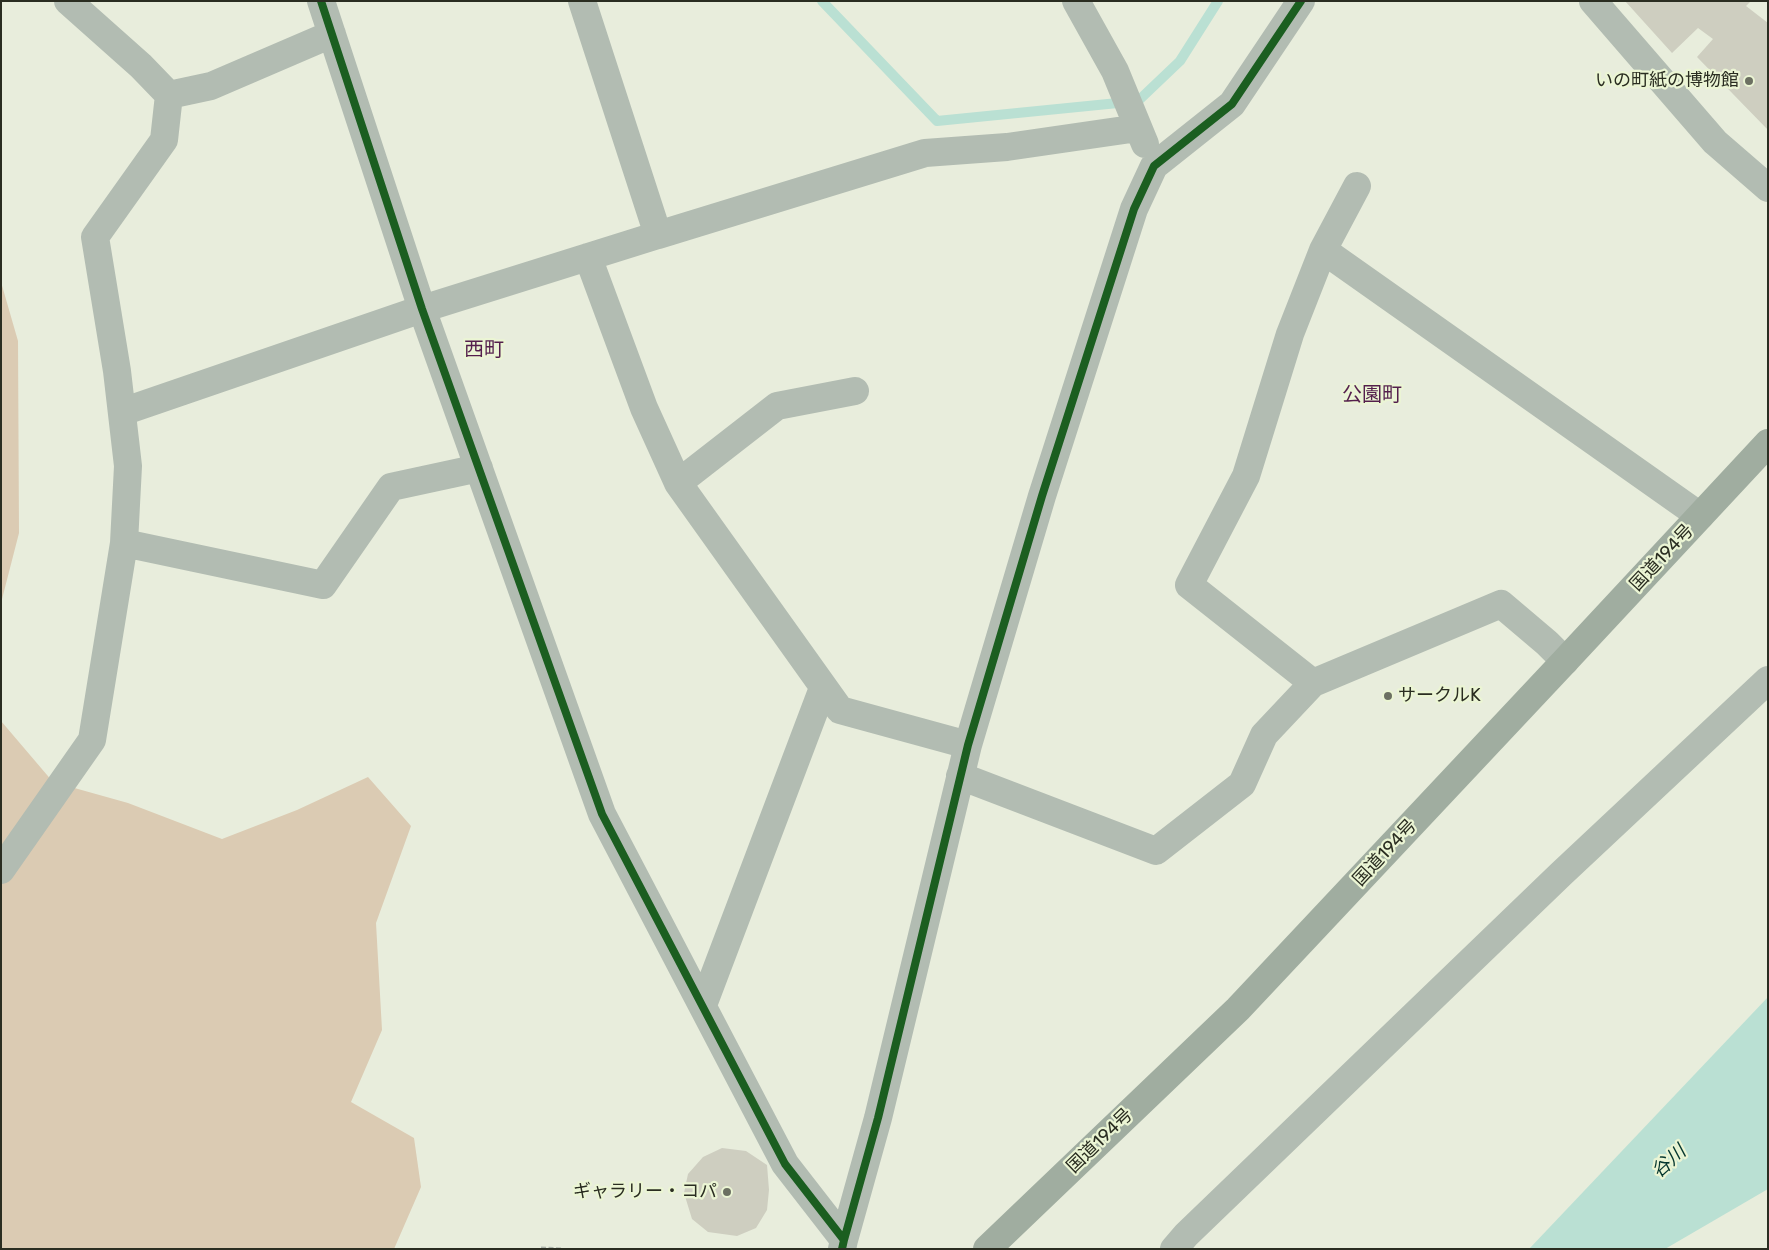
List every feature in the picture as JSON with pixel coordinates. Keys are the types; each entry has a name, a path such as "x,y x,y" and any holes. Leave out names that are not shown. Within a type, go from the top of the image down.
{"highway":[{"name":"国道194号","path":"987,1249 1238,1009 1768,444"}],"street":[{"path":"68,1 141,66 169,94"},
{"path":"322,1 422,309 602,814 785,1164 843,1244"},
{"path":"582,1 658,235"},
{"path":"1076,1 1115,71 1154,166"},
{"path":"843,1244 878,1118 968,745 1042,496 1134,209 1154,166 1232,104 1301,1"},
{"path":"1593,1 1715,142 1768,188"},
{"path":"169,94 211,86 332,34"},
{"path":"1,870 92,740 124,543 128,466 117,371 95,237 164,140 169,94"},
{"path":"122,412 422,309 925,153 1006,147 1138,128"},
{"path":"1313,683 1189,585 1246,476 1290,334 1323,250 1357,186"},
{"path":"1323,250 1700,516"},
{"path":"588,257 644,408 678,483 840,710 968,745"},
{"path":"678,483 777,406 855,391"},
{"path":"124,543 323,585 391,487 479,468"},
{"path":"960,776 1156,850 1242,784 1264,735 1313,683 1500,604 1566,661"},
{"path":"1174,1249 1193,1228 1560,874 1768,680"},
{"path":"703,1005 824,688"}],"path":[{"path":"541,1248 562,1249"}],"shaded area":[{"path":"1,282 18,341 19,533 1,603"},
{"path":"1,721 53,782 128,803 222,839 297,810 368,777 411,826 376,923 382,1030 351,1102 414,1138 421,1187 394,1249 1,1249"}],"water":[{"name":"谷川","path":"1768,997 1768,1189 1665,1249 1529,1249"}],"building":[{"name":"いの町紙の博物館","path":"1625,1 1751,1 1746,6 1768,23 1768,130 1697,57 1713,39 1698,28 1672,53"},
{"name":"ギャラリー・コパ","path":"722,1148 746,1151 767,1165 769,1190 767,1210 756,1228 737,1236 708,1232 692,1219 684,1193 688,1174 703,1157"}],"waterway":[{"path":"822,1 937,121 1138,101 1180,61 1218,1"}],"cycle path":[{"path":"321,1 422,309 602,814 785,1164 844,1240 842,1249"},
{"path":"844,1240 878,1118 968,745 1042,496 1134,209 1154,166 1232,104 1301,1"}],"place":[{"name":"いの町紙の博物館","path":"1749,81"},
{"name":"サークルK","path":"1388,696"},
{"name":"ギャラリー・コパ","path":"727,1192"}],"district":[{"name":"西町","path":"484,350"},
{"name":"公園町","path":"1372,395"}]}
